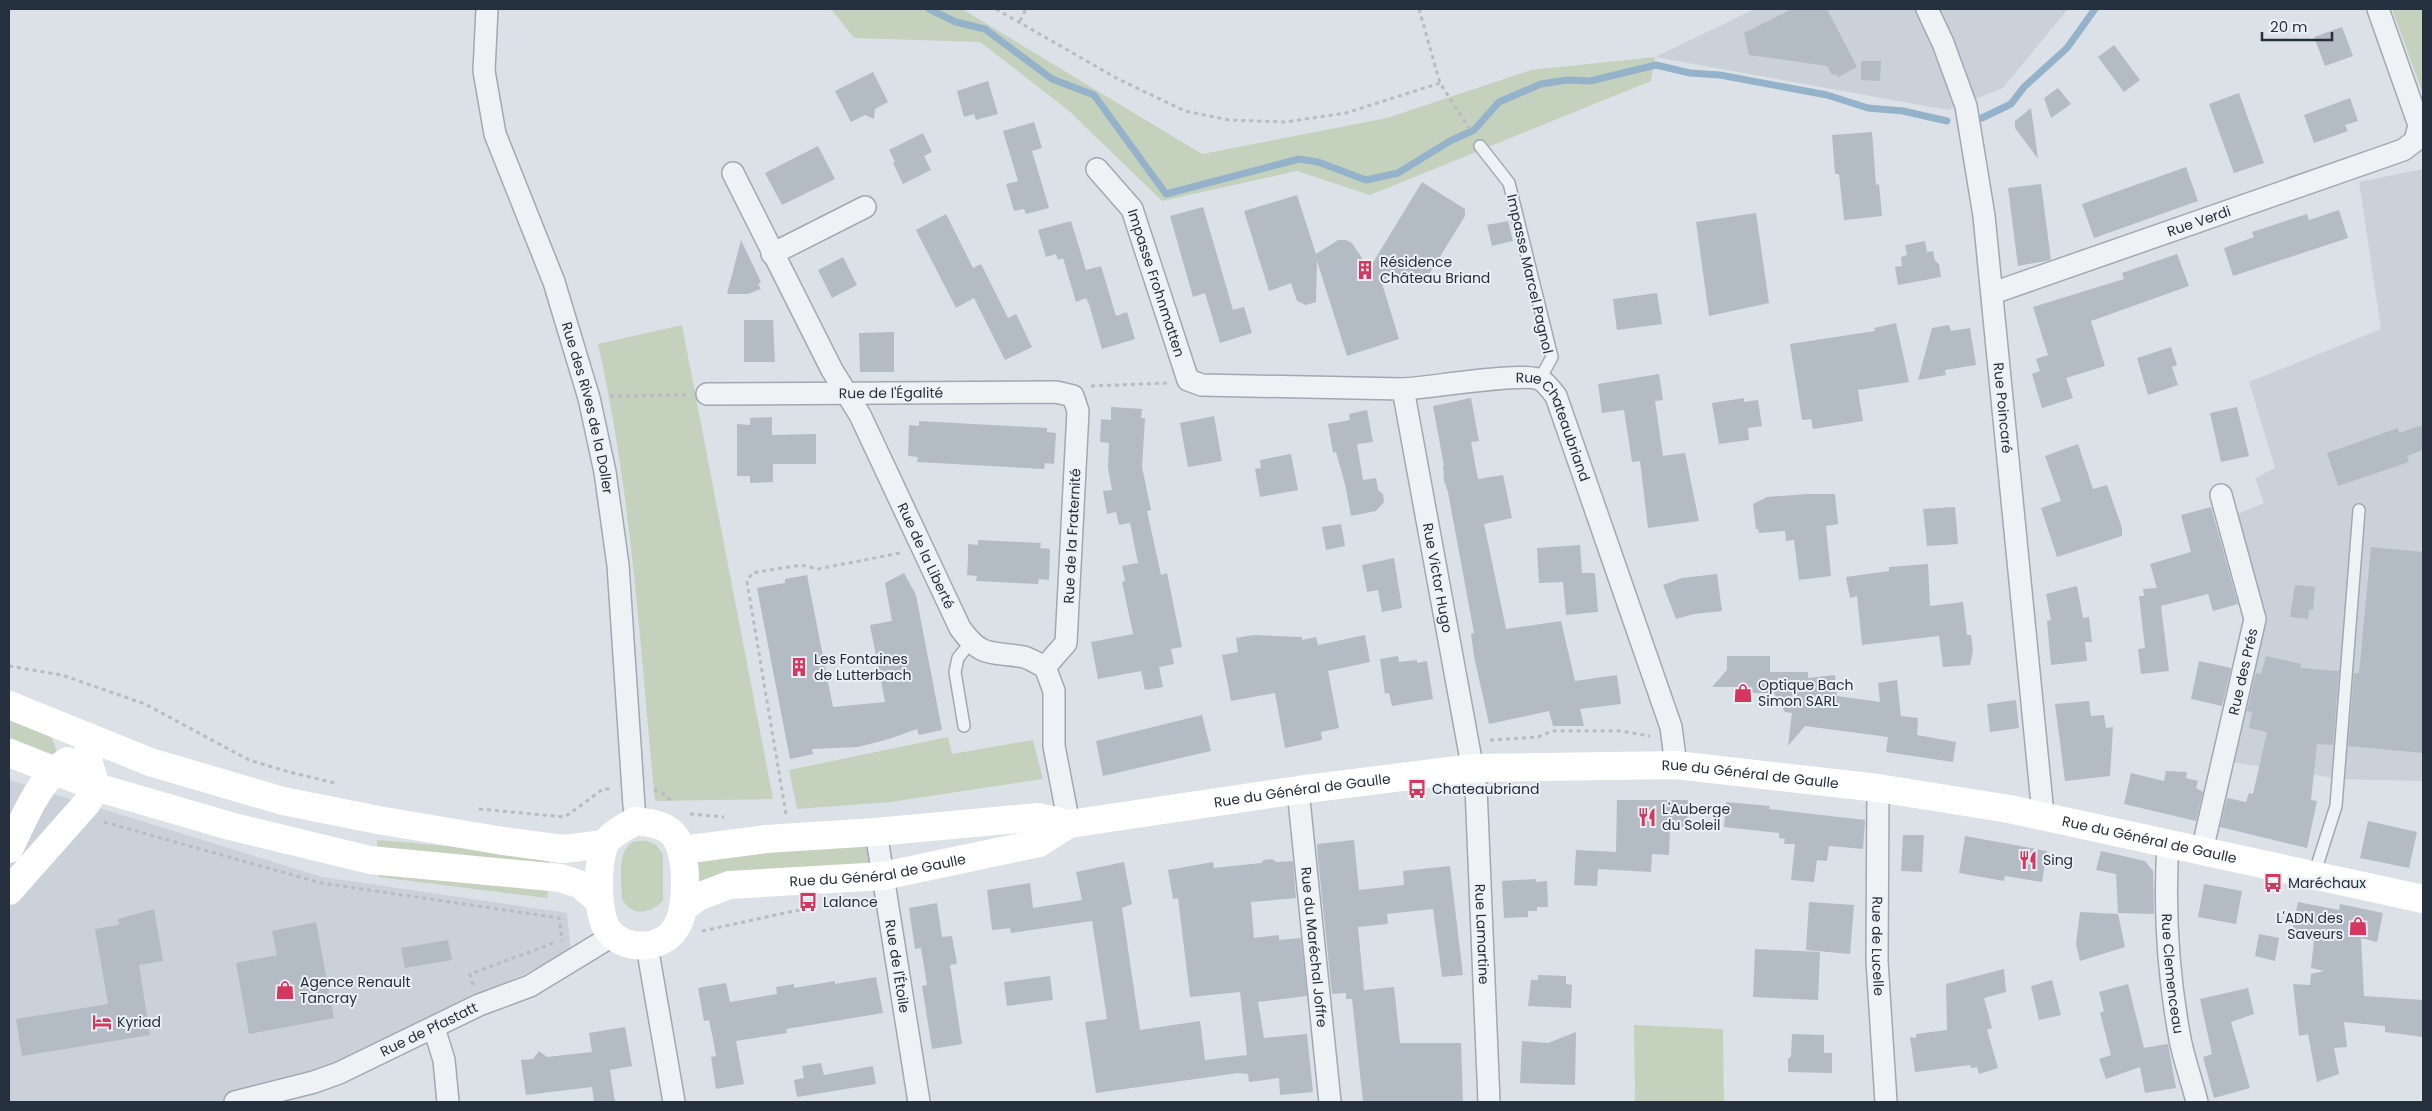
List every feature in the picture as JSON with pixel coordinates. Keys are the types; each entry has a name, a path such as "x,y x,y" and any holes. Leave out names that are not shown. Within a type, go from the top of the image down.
{"main road":[{"path":"9,705 88,739 150,762 283,801 378,820 563,849 605,844 619,831 635,821 658,824 672,833 682,850 685,876 684,907 678,925 656,942 632,945 612,936 603,923 599,901 605,844"},
{"path":"9,849 36,795 53,771 73,757 88,739"},
{"path":"9,891 39,855 80,815 96,786 90,763 88,739"},
{"path":"9,752 53,771 96,786 230,826 370,860 561,878 581,885 599,901"},
{"name":"Rue du Général de Gaulle","path":"682,850 766,839 876,832 1038,817 1069,824 1298,790 1473,768 1674,752 2041,815 2423,899"},
{"name":"Rue du Général de Gaulle","path":"684,907 698,897 729,885 882,876 1039,843 1069,824"}],"street":[{"name":"Rue des Rives de la Doller","path":"487,9 484,71 495,134 554,282 589,398 605,472 618,566 635,821"},
{"name":"Rue Poincaré","path":"1927,9 1943,43 1966,106 1984,216 2042,804 2041,815"},
{"name":"Rue Verdi","path":"1993,293 2403,150 2415,141 2419,125 2378,9"},
{"name":"Impasse Frohnmatten","path":"1097,169 1132,209 1188,380"},
{"name":"Rue de la Liberté","path":"733,174 832,370 860,415 960,628 970,643"},
{"path":"772,254 865,207"},
{"name":"Rue Chateaubriand","path":"1188,380 1202,386 1403,389 1427,388 1520,376 1540,379 1556,396 1671,727 1674,752"},
{"name":"Rue Victor Hugo","path":"1403,389 1473,768"},
{"name":"Rue de l'Égalité","path":"707,394 1056,392 1073,396"},
{"name":"Rue de la Fraternité","path":"1045,667 1066,643 1078,411 1073,396"},
{"name":"Rue des Prés","path":"2202,850 2255,619 2221,495"},
{"path":"970,643 987,653 1026,658 1045,667 1054,691 1054,746 1069,824"},
{"name":"Rue Lamartine","path":"1473,768 1476,787 1489,1102"},
{"name":"Rue de Lucelle","path":"1878,788 1877,962 1886,1102"},
{"name":"Rue du Maréchal Joffre","path":"1298,790 1330,1102"},
{"name":"Rue de l'Étoile","path":"876,832 918,1102"},
{"name":"Rue Clemenceau","path":"2168,844 2167,918 2171,975 2180,1040 2198,1102"},
{"name":"Rue de Pfastatt","path":"235,1102 273,1098 339,1073 479,1005 550,976 612,936"},
{"path":"656,942 674,1102"},
{"path":"434,1028 444,1060 448,1102"}],"lane":[{"name":"Impasse Marcel Pagnol","path":"1480,146 1509,183 1552,357 1540,379"},
{"path":"2314,875 2336,806 2359,510"},
{"path":"964,726 956,672 958,658 970,643"}],"path":[{"path":"996,9 1020,21 1118,79 1184,111 1228,120 1285,122 1346,113 1440,83"},
{"path":"1020,21 1026,9"},
{"path":"1419,9 1440,83 1464,120"},
{"path":"1073,396 1093,385 1161,384 1188,380"},
{"path":"589,398 600,396 707,394"},
{"path":"786,814 747,590 752,572 801,566 818,569 889,556 923,547"},
{"path":"9,666 62,675 136,701 249,760 344,785"},
{"path":"1552,732 1620,731 1674,752"},
{"path":"477,808 565,817"},
{"path":"656,942 810,907"},
{"path":"479,1005 470,974 562,940"}],"shaded area":[{"path":"1755,9 2068,9 2003,88 1948,110 1655,57"},
{"path":"2423,169 2423,781 2340,779 2231,762 2262,612 2238,514 2264,503 2255,478 2275,468 2249,382 2381,329 2359,182"},
{"path":"9,780 322,877 567,913 571,951 321,1074 219,1102 9,1102"}],"green space":[{"path":"831,9 962,9 1202,154 1387,118 1531,70 1655,57 1651,81 1370,195 1297,171 1162,201 1067,109 980,42 854,38"},
{"path":"2392,9 2423,9 2423,94"},
{"path":"682,325 773,799 655,801 627,514 610,400 598,344"},
{"path":"9,716 51,736 59,757 9,737"},
{"path":"948,737 952,754 1033,740 1043,779 890,802 797,809 789,770"},
{"path":"377,840 551,855 550,867 377,851"},
{"path":"637,841 647,841 656,845 663,854 663,901 653,908 642,912 631,909 622,899 621,868 627,847"},
{"path":"866,843 871,870 696,890 697,859"},
{"path":"379,873 549,885 547,898 379,877"},
{"path":"1634,1025 1723,1029 1724,1102 1635,1102"}],"building":[{"path":"1792,9 1827,9 1857,67 1838,77 1836,74 1832,75 1827,66 1749,55 1744,33"},
{"path":"2342,27 2353,56 2325,66 2314,37"},
{"path":"2114,45 2140,80 2124,92 2098,57"},
{"path":"1861,61 1881,61 1880,81 1861,80"},
{"path":"873,72 888,102 875,109 874,119 865,115 851,122 835,91"},
{"path":"988,81 998,114 976,120 974,114 964,117 957,91"},
{"path":"2058,88 2071,104 2051,118 2044,98"},
{"path":"2239,93 2264,163 2234,173 2209,104"},
{"path":"2350,98 2358,121 2345,125 2348,131 2314,143 2304,115"},
{"path":"2031,108 2038,159 2015,128 2015,121"},
{"path":"1034,122 1042,148 1032,151 1049,208 1026,214 1024,209 1014,211 1006,184 1018,181 1003,131"},
{"path":"1872,132 1876,185 1879,184 1882,216 1844,220 1839,174 1835,174 1832,135"},
{"path":"923,133 932,152 924,156 931,170 903,184 889,150"},
{"path":"818,146 835,179 782,205 765,173"},
{"path":"2186,167 2198,201 2094,238 2082,204"},
{"name":"Résidence Château Briand","path":"1422,182 1465,209 1465,216 1425,281 1411,272 1381,280 1399,339 1347,356 1317,261 1316,302 1306,305 1297,301 1291,283 1269,291 1244,211 1297,195 1316,254 1338,240 1346,240 1352,243 1369,269"},
{"path":"2041,184 2051,260 2018,266 2008,188"},
{"path":"1203,207 1233,310 1244,307 1252,333 1220,343 1205,293 1193,297 1170,216"},
{"path":"2339,210 2348,238 2233,276 2224,248 2254,237 2252,232 2307,214 2309,220"},
{"path":"1756,213 1769,303 1709,316 1696,222"},
{"path":"946,214 973,268 981,264 1008,318 1016,314 1032,347 1005,360 974,298 956,308 916,230"},
{"path":"1071,221 1086,270 1101,266 1116,316 1127,312 1135,339 1102,349 1089,304 1086,298 1076,302 1063,258 1058,260 1056,254 1046,257 1038,230"},
{"path":"1508,221 1513,241 1492,246 1487,225"},
{"path":"741,240 761,282 758,284 761,289 748,294 727,294"},
{"path":"1925,241 1927,252 1933,251 1935,261 1939,264 1941,277 1898,285 1895,267 1902,266 1901,257 1907,255 1905,245"},
{"path":"2177,254 2189,286 2091,321 2105,366 2066,378 2073,398 2042,408 2032,374 2040,371 2036,359 2048,355 2033,307 2124,279 2122,273"},
{"path":"843,257 857,285 832,298 818,270"},
{"path":"1657,293 1662,324 1617,330 1613,299"},
{"path":"744,320 773,320 775,362 744,362"},
{"path":"1896,323 1909,382 1858,390 1863,421 1813,429 1811,419 1802,420 1790,344 1875,331 1874,328"},
{"path":"1949,325 1951,331 1970,328 1976,365 1945,370 1946,375 1918,380 1932,328"},
{"path":"894,332 894,372 860,372 859,333"},
{"path":"2171,347 2177,365 2172,367 2178,385 2148,395 2137,358"},
{"path":"1659,374 1663,400 1655,401 1663,456 1685,453 1699,521 1648,528 1640,461 1632,462 1624,410 1602,413 1598,384"},
{"path":"1471,398 1479,441 1471,442 1478,479 1503,475 1512,518 1484,524 1506,629 1561,621 1575,681 1617,675 1621,704 1580,709 1584,726 1553,726 1549,711 1489,724 1474,656 1471,634 1474,633 1448,492 1444,481 1444,466 1433,406"},
{"path":"1744,398 1744,402 1758,400 1762,426 1748,428 1749,440 1719,444 1712,403"},
{"path":"1111,407 1142,409 1141,418 1145,418 1142,467 1151,510 1147,511 1161,575 1167,573 1182,647 1171,649 1174,664 1159,667 1163,687 1145,690 1141,671 1098,679 1091,642 1133,634 1122,582 1125,581 1122,566 1138,563 1130,523 1119,525 1116,512 1107,514 1103,491 1112,490 1108,468 1109,443 1100,442 1101,419 1111,420"},
{"path":"2237,407 2249,456 2221,462 2210,413"},
{"path":"1367,410 1373,442 1357,444 1363,480 1376,478 1378,490 1383,494 1384,502 1376,511 1351,516 1336,452 1333,453 1328,424 1350,420 1349,414"},
{"path":"1214,416 1222,461 1188,467 1180,423"},
{"path":"772,417 772,435 816,434 816,464 773,464 773,482 750,483 750,476 737,476 737,424 750,425 750,418"},
{"path":"919,421 1047,428 1047,432 1056,433 1054,464 1045,463 1044,469 917,462 918,457 908,456 909,425 919,426"},
{"path":"2423,425 2423,450 2407,456 2409,462 2338,486 2327,453 2398,428 2399,433"},
{"path":"2078,444 2093,489 2107,485 2122,528 2122,536 2057,557 2041,508 2061,501 2045,456"},
{"path":"1291,454 1298,490 1260,497 1255,469 1261,468 1260,460"},
{"path":"1835,494 1838,524 1826,526 1831,576 1799,580 1794,540 1786,541 1785,531 1759,533 1758,529 1756,529 1753,504 1767,497"},
{"path":"1955,507 1958,544 1927,546 1923,509"},
{"path":"2211,507 2238,604 2213,611 2208,594 2161,606 2169,671 2141,674 2138,649 2145,648 2139,596 2144,596 2143,589 2157,588 2150,564 2191,552 2181,515"},
{"path":"1341,524 1345,546 1326,550 1322,527"},
{"path":"978,540 1041,543 1040,548 1050,549 1049,580 1039,579 1038,584 976,581 977,576 967,575 968,544 978,545"},
{"path":"1580,545 1582,573 1595,573 1598,612 1566,615 1563,582 1539,583 1537,548"},
{"path":"2371,547 2423,552 2423,753 2348,746 2354,673 2359,673"},
{"path":"1394,558 1402,608 1382,612 1378,590 1367,592 1362,565"},
{"path":"1928,564 1930,606 1963,602 1967,635 1971,635 1973,651 1970,665 1943,667 1939,636 1862,645 1857,596 1850,598 1846,577 1889,571 1889,567"},
{"name":"Les Fontaines de Lutterbach","path":"904,573 916,595 942,730 919,735 917,729 858,747 812,749 813,754 790,759 757,588 785,583 785,579 807,575 833,707 885,702 870,625 892,621 885,583"},
{"path":"1717,574 1722,611 1694,614 1676,619 1663,585 1682,578"},
{"path":"2295,585 2315,587 2313,610 2309,610 2308,619 2290,617"},
{"path":"2077,586 2083,618 2089,617 2092,642 2085,642 2087,661 2051,665 2047,621 2051,620 2046,594"},
{"path":"1254,635 1302,637 1302,640 1316,637 1318,645 1365,635 1370,662 1328,671 1339,728 1321,732 1322,740 1285,748 1275,693 1231,701 1222,655 1238,652 1236,638"},
{"path":"1398,656 1399,662 1417,660 1417,663 1427,661 1433,699 1392,706 1389,693 1385,694 1380,659"},
{"path":"1727,656 1770,656 1770,672 1808,672 1808,678 1835,675 1837,696 1880,702 1878,683 1897,680 1901,716 1918,718 1917,735 1956,742 1953,762 1886,752 1888,737 1805,726 1788,746 1792,713 1785,712 1774,693 1738,693 1738,687 1712,687 1727,670"},
{"path":"2266,656 2301,664 2300,668 2339,671 2333,745 2317,744 2311,800 2317,801 2307,848 2220,827 2227,798 2246,802 2249,793 2253,794 2267,732 2249,728 2252,712 2247,711 2256,673 2261,674"},
{"path":"2199,661 2231,668 2222,706 2191,699"},
{"path":"2016,700 2019,728 1990,732 1987,704"},
{"path":"2089,701 2091,716 2104,715 2106,728 2113,727 2110,776 2065,781 2055,704"},
{"path":"1202,715 1211,751 1103,776 1096,741"},
{"path":"2166,771 2187,772 2186,778 2198,781 2196,788 2203,792 2196,821 2124,804 2131,773 2164,781"},
{"path":"1617,800 1688,800 1687,827 1670,827 1669,855 1652,854 1651,872 1598,869 1597,886 1574,885 1576,850 1616,852"},
{"path":"1726,802 1770,806 1769,809 1865,820 1863,849 1829,846 1827,861 1817,860 1814,882 1791,880 1795,844 1784,844 1785,839 1779,838 1779,833 1724,827"},
{"path":"2368,821 2417,832 2409,868 2360,858"},
{"path":"1903,835 1924,835 1922,872 1901,871"},
{"path":"1965,836 2047,851 2042,882 2005,876 2004,881 1959,873"},
{"path":"1354,840 1359,890 1404,885 1403,871 1450,866 1463,975 1442,977 1433,909 1387,914 1388,924 1358,927 1364,990 1394,987 1400,1043 1461,1043 1463,1102 1363,1102 1352,999 1346,999 1346,993 1332,994 1317,844"},
{"path":"2101,851 2145,861 2153,871 2154,914 2118,913 2116,874 2096,870"},
{"path":"1272,859 1276,862 1293,861 1296,898 1251,902 1254,938 1279,935 1279,940 1301,938 1307,996 1258,1002 1264,1038 1307,1034 1313,1092 1280,1095 1279,1078 1249,1082 1248,1074 1238,1073 1096,1093 1085,1022 1107,1019 1092,921 1011,933 1010,928 992,930 987,890 1030,883 1033,908 1082,900 1076,872 1124,862 1132,904 1122,908 1140,1030 1200,1021 1205,1060 1247,1055 1240,992 1190,997 1178,898 1173,899 1168,870 1213,862 1214,868 1261,863 1264,860"},
{"path":"1536,879 1536,882 1547,881 1548,907 1537,907 1537,911 1528,911 1528,917 1504,918 1502,881"},
{"path":"2204,884 2242,891 2236,924 2198,917"},
{"path":"1809,902 1854,905 1850,954 1806,950"},
{"path":"2298,902 2339,910 2340,904 2383,913 2377,942 2361,938 2364,996 2423,1000 2423,1037 2385,1032 2385,1026 2344,1022 2347,1047 2334,1048 2339,1074 2317,1082 2308,1034 2299,1036 2293,984 2310,985 2311,974 2324,971 2311,968 2314,940 2291,936"},
{"path":"937,903 942,937 952,936 957,964 950,965 962,1044 932,1049 922,986 927,985 921,948 915,949 909,908"},
{"path":"154,909 163,961 139,965 150,1035 22,1056 16,1019 108,1004 95,929 119,925 118,919"},
{"path":"2080,912 2118,914 2125,947 2080,961 2076,944"},
{"name":"Agence Renault Tancray","path":"316,922 334,1018 249,1034 236,963 277,955 272,931"},
{"path":"2259,934 2279,938 2275,961 2255,956"},
{"path":"448,940 452,960 405,968 401,948"},
{"path":"1755,949 1820,952 1818,1000 1753,997"},
{"path":"2004,969 2006,992 1984,998 1992,1028 1987,1030 1998,1068 1979,1074 1977,1067 1971,1068 1970,1065 1915,1072 1910,1037 1916,1038 1916,1034 1947,1030 1946,984"},
{"path":"1538,975 1566,976 1566,984 1572,985 1571,1008 1528,1006 1531,980 1538,980"},
{"path":"1050,976 1053,1000 1007,1006 1004,982"},
{"path":"876,977 883,1013 786,1029 787,1033 736,1041 744,1084 716,1089 711,1057 716,1056 713,1039 709,1020 704,1021 698,988 726,983 730,1002 777,994 776,987 794,984 794,988 835,981 835,984"},
{"path":"2052,980 2061,1015 2039,1020 2031,986"},
{"path":"2128,984 2144,1048 2168,1044 2176,1088 2145,1093 2140,1067 2106,1079 2099,1059 2111,1055 2100,1013 2104,1011 2099,992"},
{"path":"2248,988 2254,1014 2231,1022 2250,1088 2214,1098 2203,1057 2212,1054 2200,999"},
{"path":"625,1027 632,1066 610,1070 615,1102 594,1102 592,1087 526,1095 521,1060 533,1059 539,1051 547,1057 592,1052 589,1033"},
{"path":"1576,1032 1575,1085 1520,1083 1522,1041 1548,1043"},
{"path":"1792,1034 1824,1035 1824,1053 1832,1053 1832,1073 1788,1072"},
{"path":"821,1063 824,1075 873,1066 876,1084 797,1097 794,1080 804,1078 802,1066"}],"waterway":[{"path":"929,9 956,22 985,29 1052,79 1094,95 1166,194 1299,159 1318,162 1366,180 1398,173 1450,141 1474,130 1499,102 1541,84 1567,80 1590,81 1656,65 1690,73 1720,75 1827,95 1868,108 1903,111 1947,121"},
{"path":"1982,118 2011,104 2024,87 2067,48 2095,9"}],"place":[{"name":"Résidence Château Briand","path":"1365,270"},
{"name":"Les Fontaines de Lutterbach","path":"799,667"},
{"name":"Optique Bach Simon SARL","path":"1743,693"},
{"name":"Chateaubriand","path":"1417,789"},
{"name":"L'Auberge du Soleil","path":"1647,817"},
{"name":"Sing","path":"2028,860"},
{"name":"Maréchaux","path":"2273,883"},
{"name":"Lalance","path":"808,902"},
{"name":"L'ADN des Saveurs","path":"2358,926"},
{"name":"Agence Renault Tancray","path":"285,990"},
{"name":"Kyriad","path":"102,1022"}]}
